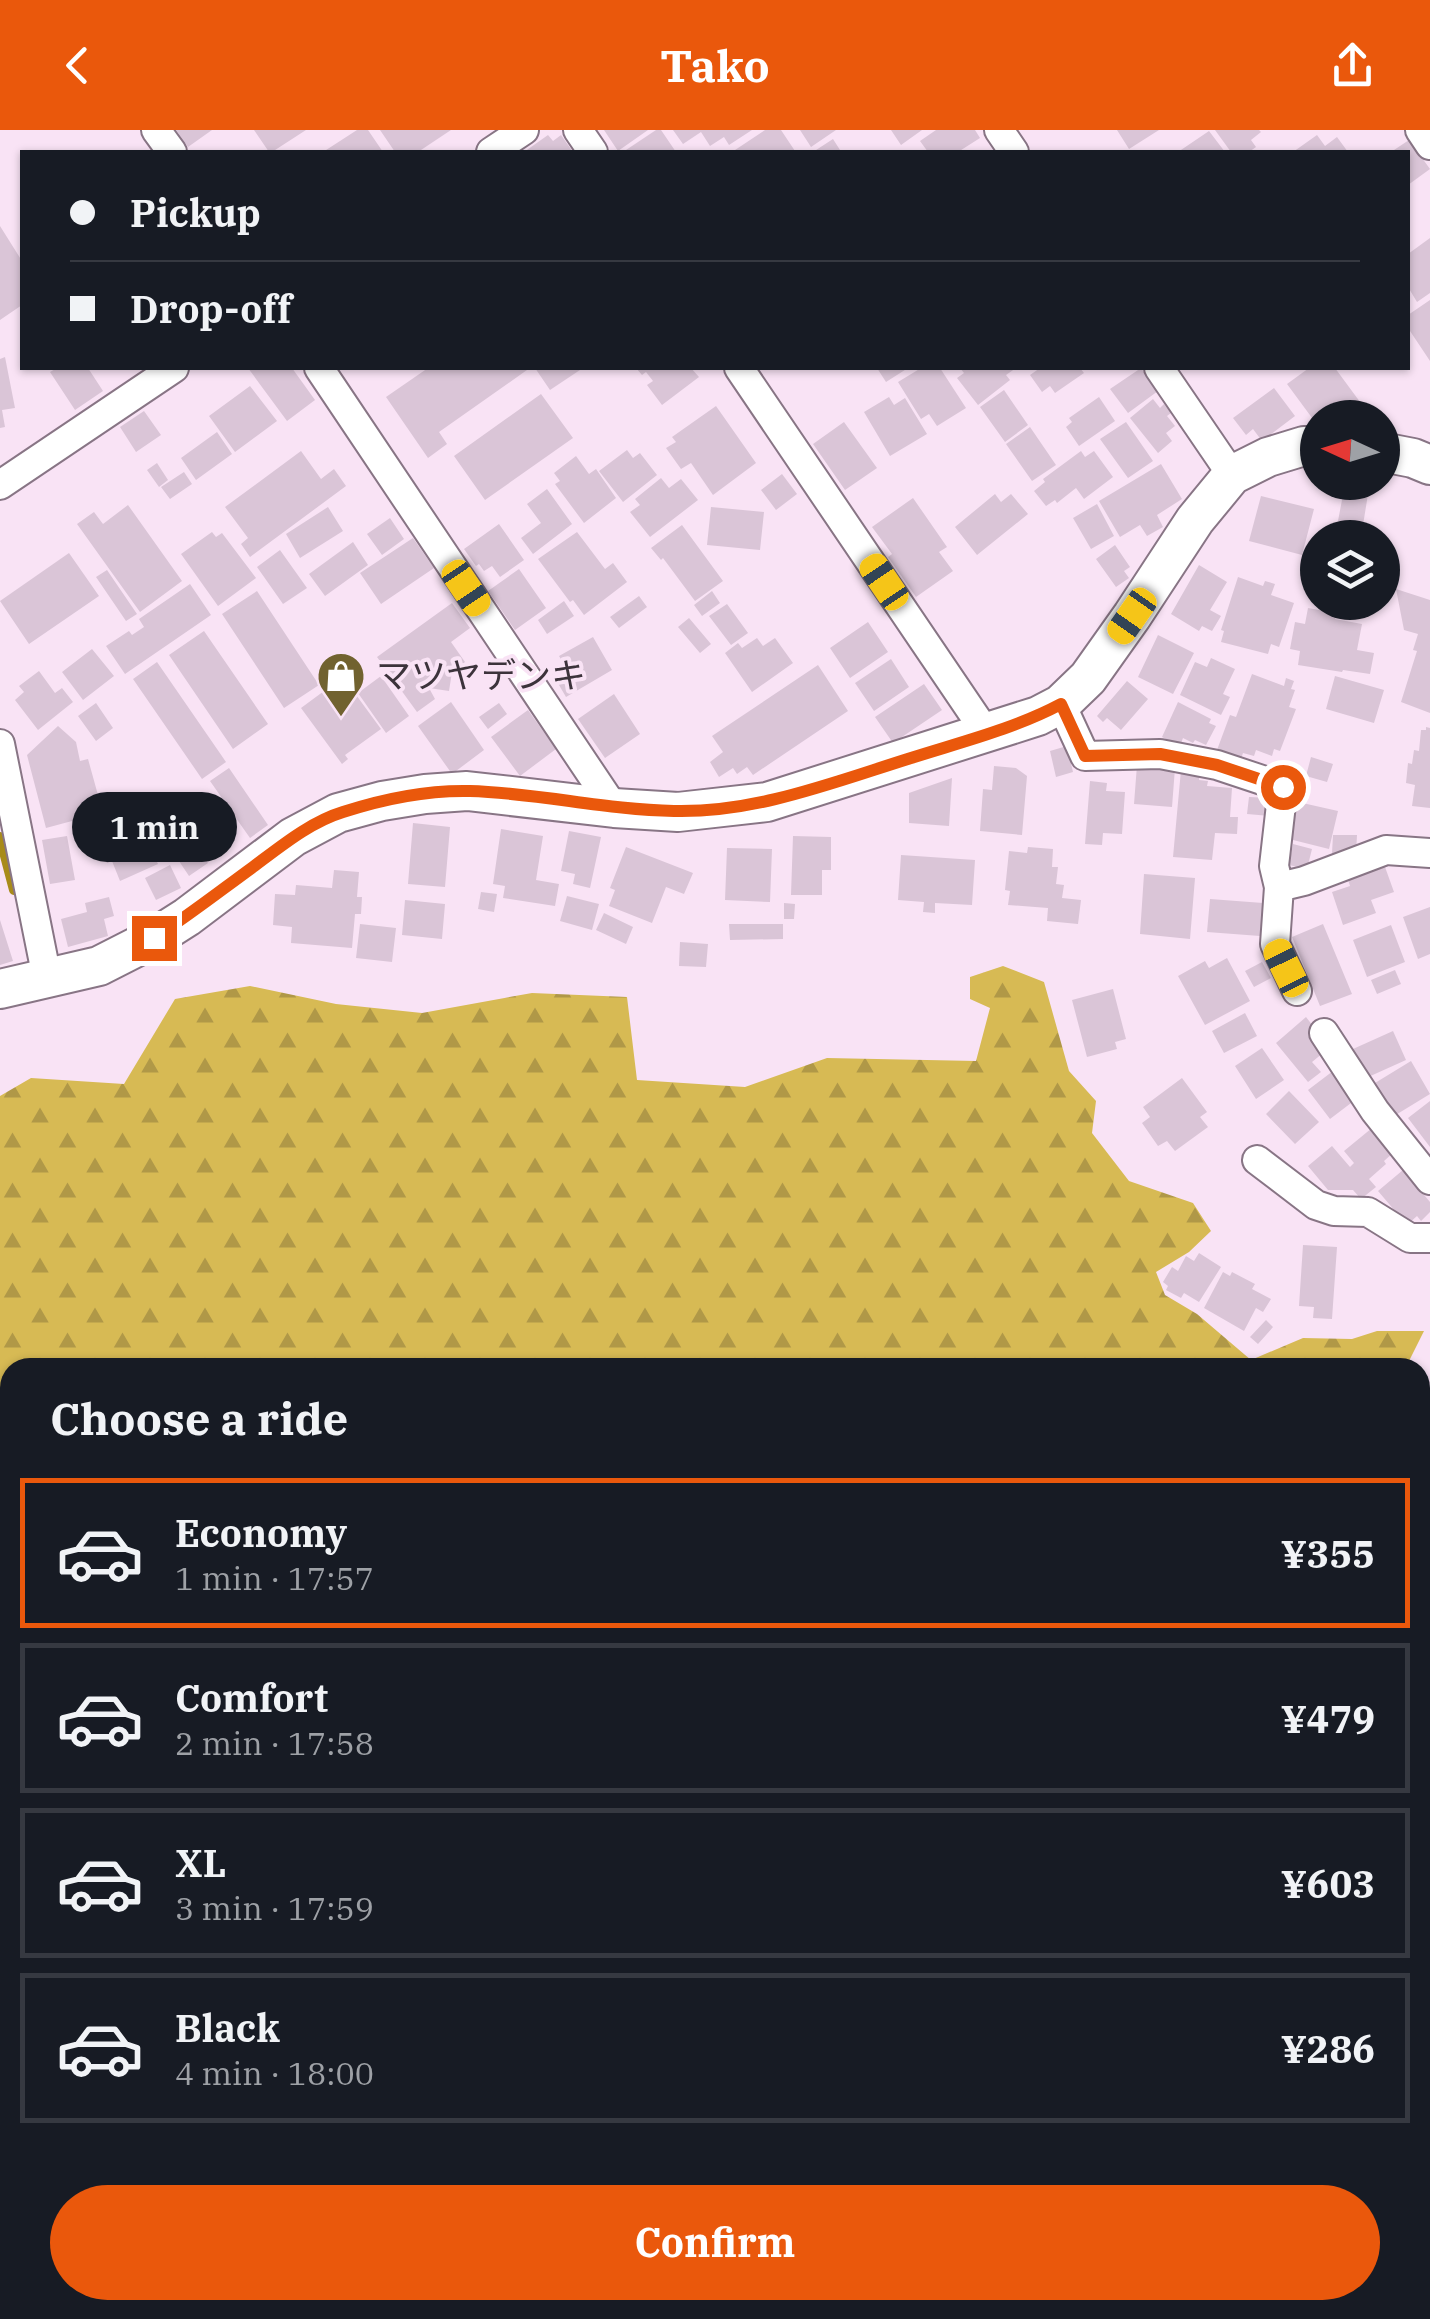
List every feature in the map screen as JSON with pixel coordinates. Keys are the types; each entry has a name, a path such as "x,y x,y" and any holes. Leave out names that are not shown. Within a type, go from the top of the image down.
{"street":[{"path":"494,150 524,130"},
{"path":"1420,130 1430,145"},
{"path":"0,486 171,370"},
{"path":"320,370 614,808"},
{"path":"739,370 987,734"},
{"path":"1160,370 1232,475"},
{"path":"0,989 99,966 154,938 293,837 338,813 396,799 468,791 678,812 766,802 1038,716 1061,704 1088,678 1195,520 1232,475 1268,457 1300,447"},
{"path":"1400,455 1430,465"},
{"path":"1061,704 1085,756 1160,754 1217,765 1283,787 1274,866 1279,887 1275,944 1298,991"},
{"path":"0,744 47,978"},
{"path":"1279,887 1386,850 1430,853"},
{"path":"1324,1032 1375,1111 1430,1180"},
{"path":"1256,1160 1316,1205 1334,1211 1368,1212 1410,1238 1430,1238"}],"green space":[{"path":"1003,966 1044,982 1069,1071 1096,1101 1092,1133 1129,1181 1193,1203 1211,1231 1189,1252 1156,1272 1165,1295 1197,1314 1249,1358 0,1358 0,1096 31,1078 124,1084 175,999 250,986 336,1004 422,1013 532,993 627,997 637,1080 745,1087 827,1058 976,1061 990,1008 970,999 970,977"},
{"path":"1377,1331 1424,1331 1410,1358 1256,1358 1303,1338 1352,1339"}],"building":[{"path":"176,130 212,130 188,147"},
{"path":"254,130 306,130 275,150 268,150"},
{"path":"357,130 368,130 382,150 326,150"},
{"path":"380,130 451,130 421,150 394,150"},
{"path":"604,130 648,130 619,150"},
{"path":"661,130 675,150 626,150"},
{"path":"673,130 752,130 729,145 724,137 710,146 701,132 683,144"},
{"path":"765,130 781,130 794,150 735,150"},
{"path":"800,130 836,130 811,147"},
{"path":"891,130 922,130 901,145"},
{"path":"936,130 975,130 980,138 961,150 927,150 920,141"},
{"path":"1117,130 1159,130 1129,149"},
{"path":"1215,130 1261,132 1251,140 1256,147 1252,150 1230,150"},
{"path":"1209,131 1223,150 1181,150"},
{"path":"548,135 553,141 561,135 572,150 527,150"},
{"path":"1317,135 1325,146 1337,137 1347,150 1296,150"},
{"path":"833,139 840,150 816,150"},
{"path":"1409,140 1430,169 1410,184 1410,150 1394,150"},
{"path":"0,226 20,258 20,306 0,320"},
{"path":"1430,238 1430,293 1417,302 1410,290 1410,253"},
{"path":"1430,300 1430,361 1410,331 1410,314"},
{"path":"5,357 15,408 2,410 5,427 0,428 0,359"},
{"path":"89,370 103,391 75,410 50,372"},
{"path":"249,370 293,370 315,400 287,421"},
{"path":"425,370 527,370 439,432 447,444 428,458 386,397"},
{"path":"536,370 580,370 550,390"},
{"path":"638,370 693,370 699,377 662,405 647,385 653,381 646,372 642,375"},
{"path":"878,370 905,370 886,382"},
{"path":"918,370 941,370 966,408 937,426 929,414 921,419 898,382"},
{"path":"962,370 1013,370 1006,375 1010,380 978,405 957,378 964,373"},
{"path":"1037,370 1084,373 1055,393 1050,386 1042,392 1030,375"},
{"path":"1142,370 1158,391 1128,413 1110,389"},
{"path":"1306,370 1336,370 1359,400 1300,400 1287,384"},
{"path":"250,386 277,421 235,452 209,416"},
{"path":"1274,388 1295,416 1262,441 1253,429 1246,435 1233,418"},
{"path":"1004,390 1028,425 1005,442 980,407"},
{"path":"541,394 573,438 485,500 454,456"},
{"path":"889,397 894,405 905,398 927,434 890,456 864,412"},
{"path":"1099,397 1115,421 1079,446 1066,427 1072,422 1069,418"},
{"path":"1153,399 1160,408 1164,404 1175,426 1166,433 1172,441 1158,453 1130,418"},
{"path":"716,406 756,463 713,495 691,463 681,469 666,448 676,442 672,437"},
{"path":"144,411 161,435 136,452 120,427"},
{"path":"844,422 877,468 845,490 813,444"},
{"path":"1126,422 1153,461 1128,478 1100,439"},
{"path":"1030,427 1056,465 1032,481 1006,444"},
{"path":"217,432 232,454 196,480 181,458"},
{"path":"627,450 633,458 640,453 657,475 623,502 599,471"},
{"path":"301,451 321,479 334,469 346,486 250,557 241,544 248,538 225,507"},
{"path":"1081,451 1085,457 1094,451 1113,477 1084,499 1076,488 1057,503 1055,500 1046,506 1034,491 1045,482 1043,479"},
{"path":"576,456 589,474 596,469 616,498 584,523 555,484 560,481 554,473"},
{"path":"157,463 168,480 159,487 147,470"},
{"path":"1161,464 1182,499 1157,515 1163,527 1147,536 1140,525 1120,537 1099,501"},
{"path":"184,472 192,484 170,499 161,487"},
{"path":"782,474 797,494 776,510 761,490"},
{"path":"661,478 669,488 681,479 698,500 650,537 630,512 640,505 635,499"},
{"path":"547,489 572,524 533,554 521,538 541,523 527,504"},
{"path":"995,494 1001,502 1011,494 1028,514 977,555 955,527"},
{"path":"1261,496 1314,509 1311,520 1300,520 1300,554 1249,541"},
{"path":"913,498 947,547 939,552 953,571 916,597 872,527"},
{"path":"1342,500 1367,500 1364,520 1338,520"},
{"path":"1097,504 1114,536 1091,549 1073,518"},
{"path":"128,505 182,581 140,612 77,524 94,512 103,524"},
{"path":"328,507 343,531 300,558 286,534"},
{"path":"711,507 764,512 760,550 707,545"},
{"path":"390,518 404,539 382,555 367,534"},
{"path":"499,524 524,560 500,577 492,566 484,571 479,564 476,566 464,549"},
{"path":"682,525 723,581 695,601 651,548"},
{"path":"212,532 216,537 222,533 256,578 218,606 181,554"},
{"path":"577,532 605,569 613,563 627,582 584,615 538,559"},
{"path":"413,538 434,568 381,604 360,573"},
{"path":"353,542 368,565 325,596 309,574"},
{"path":"1115,545 1130,567 1124,571 1129,578 1116,587 1096,559"},
{"path":"280,550 307,588 283,604 257,567"},
{"path":"69,553 99,596 29,644 0,601"},
{"path":"1199,565 1227,582 1210,610 1221,616 1212,631 1202,626 1199,631 1171,614"},
{"path":"519,569 546,608 515,630 488,591"},
{"path":"107,570 137,614 126,621 96,577"},
{"path":"1238,577 1263,586 1265,581 1275,584 1271,595 1294,603 1279,647 1271,644 1268,654 1221,642 1221,630"},
{"path":"190,584 211,615 125,674 106,646 129,631 132,635 144,627 139,619"},
{"path":"1400,590 1430,600 1430,713 1401,702 1417,651 1413,650 1418,634 1404,630"},
{"path":"257,591 319,685 284,708 222,614"},
{"path":"712,591 720,603 702,616 694,605"},
{"path":"639,596 647,607 619,628 610,617"},
{"path":"564,601 574,616 547,634 538,620"},
{"path":"452,603 470,628 451,642 465,662 452,672 449,691 429,688 435,699 417,712 377,657"},
{"path":"727,604 748,633 731,645 709,616"},
{"path":"689,618 711,644 700,653 678,627"},
{"path":"1306,620 1340,620 1362,624 1357,650 1374,653 1370,674 1298,665 1300,651 1290,649 1295,622 1305,624"},
{"path":"868,622 888,652 850,678 830,648"},
{"path":"204,631 268,724 233,749 169,655"},
{"path":"1158,635 1194,653 1173,694 1138,677"},
{"path":"593,637 612,670 566,697 552,673 565,666 559,656"},
{"path":"757,638 763,646 775,638 793,663 752,692 725,653 738,643 742,648"},
{"path":"92,649 114,676 83,700 62,672"},
{"path":"1211,658 1235,669 1223,694 1230,697 1221,715 1180,695 1195,662 1207,667"},
{"path":"891,659 909,687 874,711 855,683"},
{"path":"157,662 226,762 202,779 133,679"},
{"path":"818,665 848,711 753,775 747,767 737,774 733,768 719,777 710,762 723,752 712,736"},
{"path":"39,671 55,693 62,688 73,702 38,730 15,700 24,692 19,686"},
{"path":"1252,674 1284,686 1286,678 1294,681 1289,707 1296,709 1280,751 1274,749 1272,756 1256,750 1254,756 1243,753 1241,759 1217,750 1230,715 1236,717"},
{"path":"381,676 409,716 386,733 358,693"},
{"path":"1335,676 1384,690 1374,723 1326,709"},
{"name":"マツヤデンキ","path":"343,677 381,729 345,755 348,759 342,764 301,708"},
{"path":"1127,681 1148,699 1121,730 1107,718 1103,722 1097,716"},
{"path":"924,684 942,710 893,743 875,717"},
{"path":"614,694 640,734 605,758 578,719"},
{"path":"451,702 484,750 452,774 418,726"},
{"path":"1178,702 1211,719 1209,723 1216,726 1206,745 1183,738 1180,746 1162,737"},
{"path":"96,703 113,728 96,741 78,716"},
{"path":"499,703 507,714 488,729 479,717"},
{"path":"528,710 556,749 520,776 491,737"},
{"path":"58,726 76,742 80,761 88,759 103,813 84,818 86,824 73,827 72,821 46,828 27,755"},
{"path":"1430,728 1430,808 1412,806 1415,785 1406,783 1408,763 1412,764 1414,750 1419,751 1421,730"},
{"path":"1067,746 1073,772 1056,777 1050,751"},
{"path":"1311,757 1333,764 1327,782 1306,776"},
{"path":"1137,765 1175,768 1172,807 1134,804"},
{"path":"994,766 1016,768 1027,776 1022,835 980,831 983,789 992,790"},
{"path":"229,768 268,825 250,838 210,781"},
{"path":"1181,770 1200,771 1199,780 1208,781 1207,786 1232,788 1230,817 1238,817 1237,834 1215,833 1212,860 1173,857"},
{"path":"952,778 949,826 909,823 909,793"},
{"path":"1090,781 1107,783 1106,791 1125,792 1122,834 1103,833 1102,845 1085,844"},
{"path":"1249,797 1271,798 1270,816 1247,814"},
{"path":"1298,802 1338,811 1329,849 1289,839"},
{"path":"180,821 208,863 189,876 156,837"},
{"path":"413,823 450,827 445,887 408,884"},
{"path":"141,827 158,864 120,881 112,861 107,863 101,851 115,845 112,840"},
{"path":"501,829 543,836 536,880 559,884 555,906 503,898 505,886 493,884"},
{"path":"569,831 601,837 590,888 573,884 575,874 561,871"},
{"path":"1333,835 1357,835 1356,854 1332,853"},
{"path":"67,836 75,880 50,884 42,840"},
{"path":"793,836 831,837 831,870 822,870 822,895 791,895"},
{"path":"1293,844 1312,849 1307,869 1289,865"},
{"path":"626,847 693,873 684,894 666,887 652,923 609,906 615,890 610,888"},
{"path":"1028,847 1053,849 1052,867 1058,867 1056,884 1064,885 1062,898 1081,900 1078,924 1047,921 1048,908 1008,905 1010,891 1005,890 1009,851 1027,853"},
{"path":"727,848 772,849 770,902 725,900"},
{"path":"901,855 975,860 972,905 935,903 935,913 923,912 924,902 898,900"},
{"path":"170,865 181,888 156,900 145,878"},
{"path":"1385,867 1394,892 1371,900 1376,913 1343,925 1332,892 1350,886 1347,876"},
{"path":"334,870 359,872 357,897 362,897 361,914 355,914 352,948 291,943 292,927 273,925 275,894 295,895 296,885 332,888"},
{"path":"1144,874 1195,878 1190,939 1140,934"},
{"path":"481,892 497,894 494,912 478,909"},
{"path":"567,896 599,904 592,930 560,921"},
{"path":"109,897 114,916 104,919 108,936 68,947 61,919 87,912 85,903"},
{"path":"1210,899 1263,903 1260,936 1207,932"},
{"path":"405,900 445,904 442,939 402,935"},
{"path":"784,903 795,904 794,919 784,919"},
{"path":"1430,907 1430,954 1418,959 1403,917"},
{"path":"604,913 633,927 626,944 596,930"},
{"path":"0,920 13,961 0,965"},
{"path":"360,924 396,928 392,962 356,958"},
{"path":"729,924 783,924 783,939 730,940"},
{"path":"1323,924 1352,994 1320,1006 1292,937"},
{"path":"1391,925 1405,962 1367,977 1353,940"},
{"path":"680,942 708,944 706,967 679,966"},
{"path":"1227,958 1250,1001 1205,1025 1178,976 1205,961 1209,968"},
{"path":"1262,962 1271,978 1254,987 1245,971"},
{"path":"1395,970 1401,984 1377,994 1371,980"},
{"path":"1113,989 1126,1039 1115,1042 1117,1049 1087,1057 1072,1000"},
{"path":"1245,1013 1257,1036 1224,1053 1212,1031"},
{"path":"1306,1017 1320,1035 1323,1053 1312,1062 1321,1072 1308,1082 1276,1043"},
{"path":"1393,1031 1406,1060 1366,1078 1353,1049"},
{"path":"1262,1048 1284,1080 1256,1099 1235,1066"},
{"path":"1411,1061 1430,1094 1394,1116 1375,1083"},
{"path":"1333,1071 1355,1100 1330,1119 1308,1090"},
{"path":"1182,1078 1207,1112 1200,1117 1208,1127 1175,1151 1167,1141 1158,1146 1142,1123 1150,1117 1143,1107"},
{"path":"1289,1091 1319,1122 1295,1144 1266,1114"},
{"path":"1430,1101 1430,1147 1408,1118"},
{"path":"1372,1128 1393,1153 1369,1179 1376,1187 1361,1199 1353,1190 1328,1190 1308,1166 1332,1146 1350,1167 1354,1163 1344,1151"},
{"path":"1403,1170 1430,1202 1430,1212 1421,1221 1417,1216 1407,1225 1378,1191"},
{"path":"1303,1245 1337,1247 1332,1319 1313,1318 1314,1307 1299,1306"},
{"path":"1199,1253 1221,1267 1199,1302 1184,1293 1181,1298 1166,1290 1168,1286 1163,1282 1172,1267 1178,1271 1186,1256 1194,1261"},
{"path":"1223,1272 1230,1276 1232,1272 1255,1284 1252,1289 1271,1299 1263,1312 1256,1308 1244,1331 1204,1308"},
{"path":"1266,1320 1273,1327 1258,1344 1250,1337"}],"waterway":[{"path":"0,837 14,890"}],"place":[{"name":"マツヤデンキ","path":"341,718"}],"route":[{"path":"154,938 293,837 338,813 360,807 425,794 468,791 614,808 678,812 727,808 766,802 987,734 1061,704 1085,756 1160,754 1217,765 1283,787"}]}
